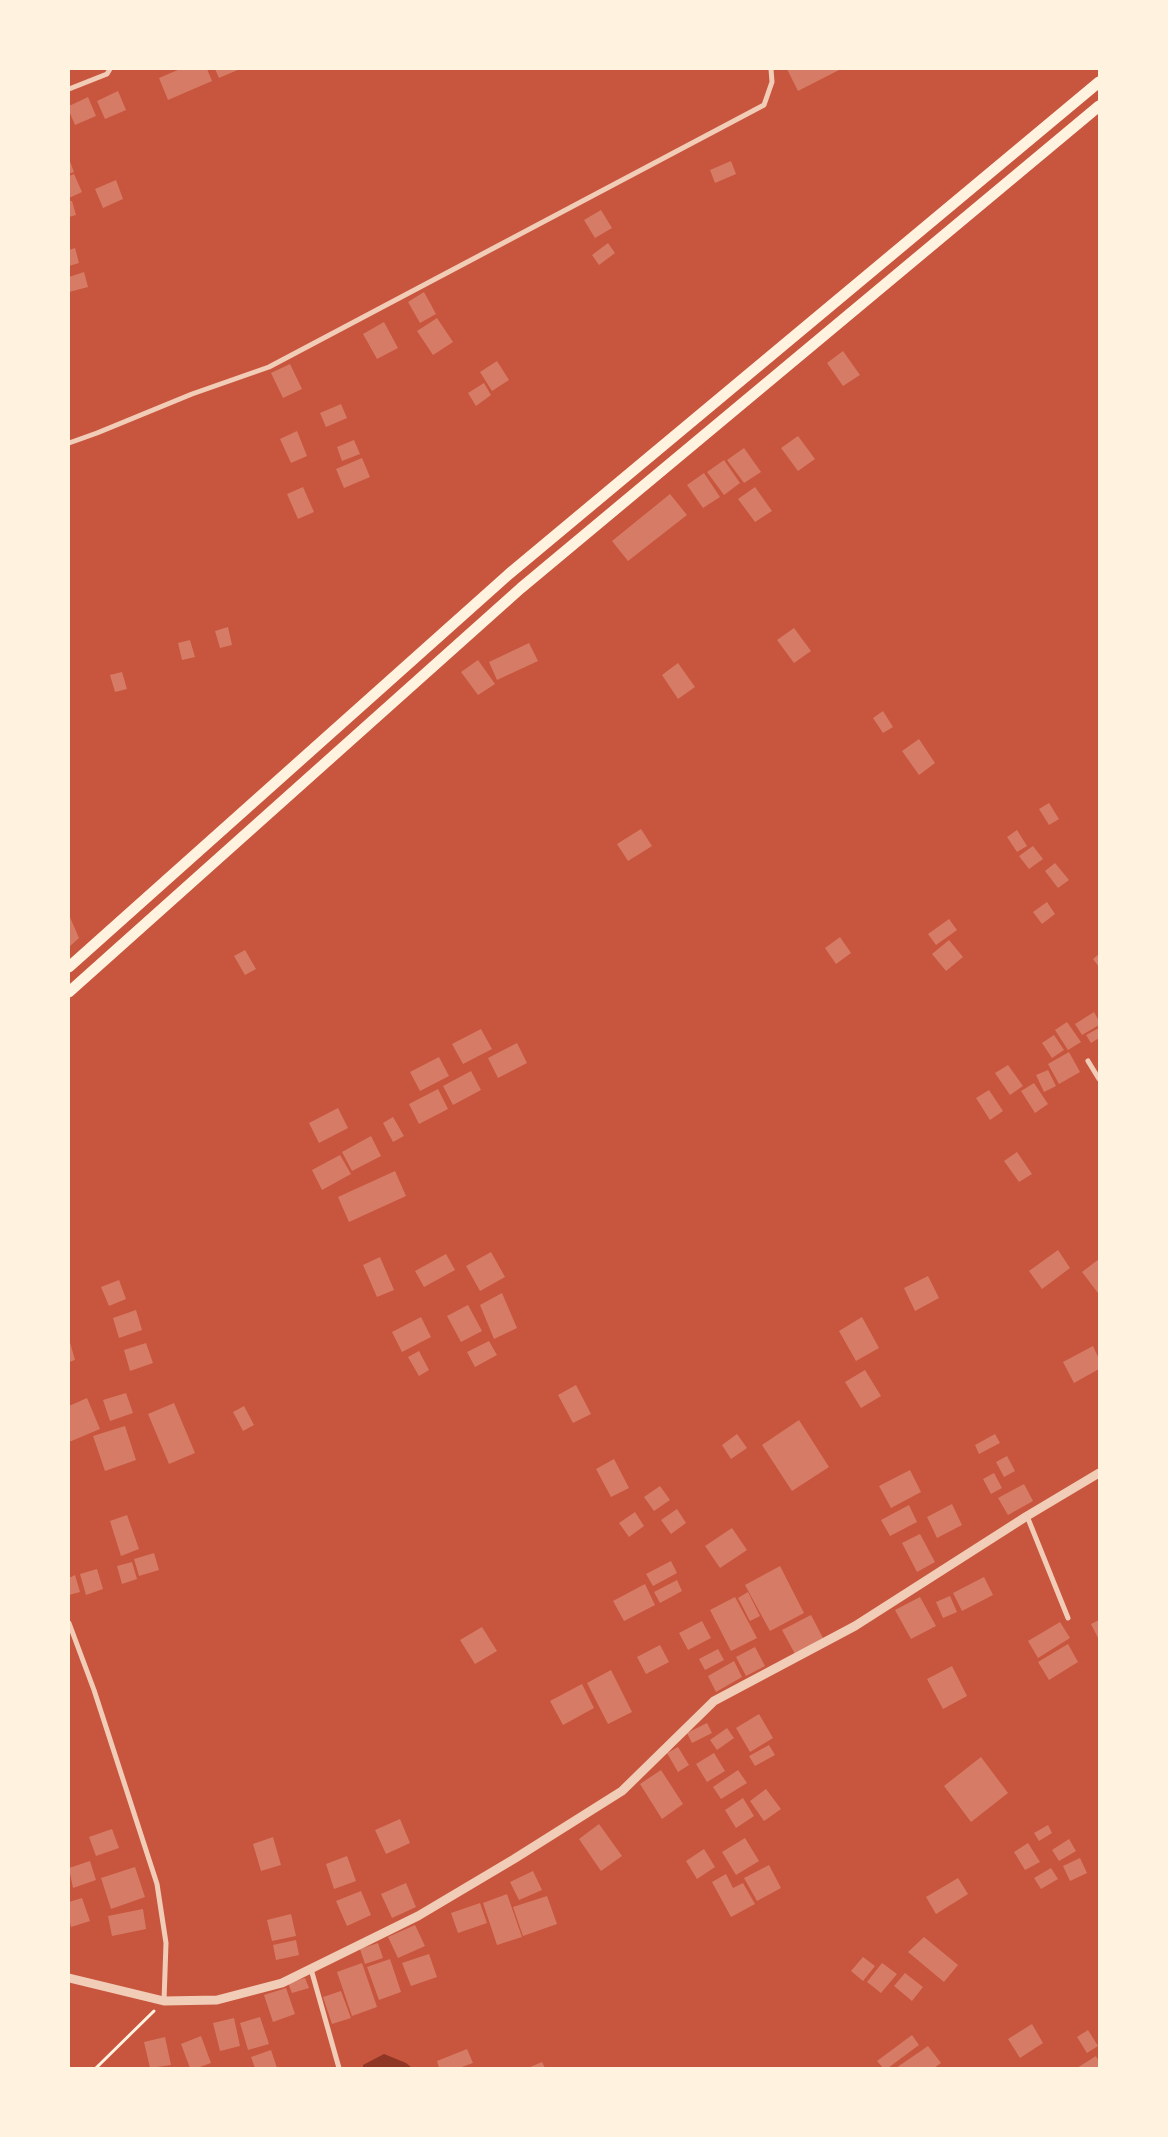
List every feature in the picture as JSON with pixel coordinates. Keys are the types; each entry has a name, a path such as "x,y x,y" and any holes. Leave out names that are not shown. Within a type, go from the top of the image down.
{"main road":[{"path":"69,967 509,574 1099,82"},
{"path":"69,992 521,588 1099,106"}],"street":[{"path":"69,90 107,74 110,69"},
{"path":"69,443 192,394 269,367 738,119 764,105 772,82 770,69"},
{"path":"1088,1061 1099,1079"},
{"path":"69,1978 164,2001 217,2000 282,1984 418,1916 531,1848 622,1791 714,1701 854,1626 1027,1516 1099,1473"},
{"path":"1027,1516 1068,1618"},
{"path":"69,1623 94,1690 157,1884 166,1943 164,2001"},
{"path":"311,1969 339,2068"}],"path":[{"path":"96,2068 164,2001"}],"shaded area":[{"path":"384,2054 406,2063 412,2068 363,2068 363,2065"}],"building":[{"path":"180,69 207,69 212,81 168,100 159,78"},
{"path":"215,69 240,69 219,78"},
{"path":"787,69 841,69 798,91"},
{"path":"118,91 126,110 105,119 97,101"},
{"path":"88,97 96,116 75,125 69,111 69,106"},
{"path":"69,159 74,172 69,174"},
{"path":"731,161 736,174 715,183 710,170"},
{"path":"74,174 82,192 69,198 69,176"},
{"path":"116,180 123,199 103,208 95,189"},
{"path":"69,201 72,201 76,215 69,217"},
{"path":"601,210 612,228 595,238 584,220"},
{"path":"608,243 615,253 599,265 592,255"},
{"path":"75,248 79,263 69,266 69,250"},
{"path":"84,272 88,287 69,292 69,277"},
{"path":"424,292 436,314 420,323 408,302"},
{"path":"437,318 453,342 433,355 417,331"},
{"path":"384,322 398,348 377,359 363,334"},
{"path":"843,351 860,375 843,386 827,363"},
{"path":"497,361 509,380 492,391 480,372"},
{"path":"290,364 302,389 283,398 271,373"},
{"path":"484,383 491,395 476,406 468,393"},
{"path":"341,404 347,418 326,427 320,413"},
{"path":"297,431 307,456 291,463 280,439"},
{"path":"798,436 815,459 798,471 781,448"},
{"path":"354,440 360,454 342,461 337,447"},
{"path":"744,448 761,472 744,483 727,460"},
{"path":"362,458 370,477 344,488 336,469"},
{"path":"724,460 740,483 724,495 707,472"},
{"path":"704,473 720,497 703,508 687,485"},
{"path":"303,487 314,512 298,519 287,494"},
{"path":"755,487 772,511 755,522 738,499"},
{"path":"670,494 687,515 628,561 612,541"},
{"path":"228,627 232,645 220,648 215,631"},
{"path":"794,628 811,651 794,663 777,640"},
{"path":"190,640 195,657 182,660 178,643"},
{"path":"529,643 538,661 497,680 489,662"},
{"path":"478,660 495,684 478,695 461,672"},
{"path":"678,663 695,687 678,699 662,675"},
{"path":"122,672 127,689 115,692 110,675"},
{"path":"883,711 893,727 883,733 873,718"},
{"path":"919,739 935,763 919,775 902,751"},
{"path":"1049,803 1059,819 1049,825 1039,809"},
{"path":"641,829 652,846 628,861 617,844"},
{"path":"1017,830 1027,846 1017,852 1007,837"},
{"path":"1033,846 1043,859 1029,869 1019,856"},
{"path":"1055,863 1069,880 1058,888 1045,871"},
{"path":"1047,902 1055,914 1042,924 1033,912"},
{"path":"69,915 79,938 69,947"},
{"path":"949,919 957,930 936,945 928,934"},
{"path":"840,937 851,953 836,964 825,948"},
{"path":"949,940 963,957 946,971 932,954"},
{"path":"245,950 256,969 245,975 234,956"},
{"path":"1099,954 1099,967 1093,959"},
{"path":"1094,1012 1099,1025 1082,1035 1075,1024"},
{"path":"1067,1022 1081,1042 1068,1050 1055,1030"},
{"path":"1099,1028 1099,1038 1091,1043 1086,1035"},
{"path":"481,1029 492,1049 463,1064 452,1044"},
{"path":"1054,1035 1064,1050 1052,1058 1042,1043"},
{"path":"517,1043 527,1063 498,1078 488,1058"},
{"path":"1069,1052 1080,1072 1059,1084 1048,1064"},
{"path":"439,1057 449,1076 420,1091 410,1072"},
{"path":"1008,1065 1023,1086 1010,1095 995,1073"},
{"path":"1048,1070 1056,1086 1044,1092 1036,1075"},
{"path":"471,1071 481,1090 453,1105 443,1086"},
{"path":"1034,1083 1048,1104 1035,1113 1021,1091"},
{"path":"438,1089 448,1109 419,1124 409,1104"},
{"path":"989,1090 1003,1111 990,1120 976,1098"},
{"path":"338,1108 348,1128 319,1143 309,1123"},
{"path":"393,1117 404,1136 393,1142 383,1123"},
{"path":"371,1136 381,1156 352,1171 342,1152"},
{"path":"1017,1152 1032,1174 1019,1182 1004,1161"},
{"path":"340,1155 351,1174 322,1190 312,1170"},
{"path":"395,1171 406,1196 349,1222 338,1197"},
{"path":"1058,1250 1070,1268 1042,1289 1029,1271"},
{"path":"491,1252 505,1277 480,1291 466,1266"},
{"path":"446,1254 455,1270 424,1287 415,1271"},
{"path":"380,1257 394,1290 377,1297 363,1265"},
{"path":"1099,1259 1099,1291 1098,1293 1082,1272"},
{"path":"928,1276 939,1298 915,1311 904,1288"},
{"path":"119,1280 126,1299 109,1306 101,1287"},
{"path":"502,1293 517,1328 494,1339 480,1305"},
{"path":"468,1305 482,1331 461,1342 447,1316"},
{"path":"136,1310 142,1330 119,1338 113,1318"},
{"path":"421,1317 431,1337 402,1352 392,1332"},
{"path":"862,1317 879,1348 856,1361 839,1331"},
{"path":"69,1339 75,1360 69,1362"},
{"path":"489,1341 497,1355 475,1367 467,1352"},
{"path":"146,1343 153,1363 130,1371 124,1350"},
{"path":"1093,1346 1099,1359 1099,1369 1074,1383 1063,1362"},
{"path":"419,1351 429,1370 419,1376 408,1357"},
{"path":"865,1370 881,1396 861,1408 845,1382"},
{"path":"576,1385 591,1414 573,1423 558,1395"},
{"path":"126,1393 133,1413 110,1421 103,1400"},
{"path":"87,1398 100,1429 69,1442 69,1406"},
{"path":"174,1403 195,1453 169,1464 148,1414"},
{"path":"244,1406 254,1425 243,1431 233,1412"},
{"path":"799,1420 829,1467 792,1491 762,1445"},
{"path":"125,1426 136,1460 105,1471 93,1436"},
{"path":"737,1434 747,1448 731,1459 722,1445"},
{"path":"995,1434 1000,1443 979,1454 975,1445"},
{"path":"1007,1456 1015,1471 1004,1477 996,1462"},
{"path":"614,1459 629,1488 611,1497 596,1469"},
{"path":"910,1470 921,1492 891,1508 879,1486"},
{"path":"994,1473 1002,1488 991,1494 983,1479"},
{"path":"1024,1484 1033,1501 1008,1515 998,1498"},
{"path":"660,1486 670,1500 654,1511 644,1497"},
{"path":"952,1504 962,1525 937,1538 927,1517"},
{"path":"909,1505 917,1522 890,1536 881,1520"},
{"path":"677,1509 686,1523 671,1534 661,1520"},
{"path":"635,1512 644,1526 629,1537 619,1523"},
{"path":"127,1515 139,1549 121,1556 110,1521"},
{"path":"732,1528 747,1550 720,1568 705,1546"},
{"path":"920,1534 935,1562 917,1572 902,1543"},
{"path":"154,1553 159,1570 139,1576 134,1559"},
{"path":"671,1561 677,1573 653,1586 646,1574"},
{"path":"132,1562 137,1579 122,1584 117,1566"},
{"path":"780,1566 804,1613 770,1631 745,1585"},
{"path":"97,1569 103,1589 86,1595 80,1574"},
{"path":"75,1575 80,1592 69,1595 69,1578"},
{"path":"984,1577 993,1595 962,1611 953,1593"},
{"path":"677,1580 682,1591 660,1603 654,1592"},
{"path":"645,1584 655,1605 624,1621 613,1601"},
{"path":"748,1592 760,1616 750,1621 738,1598"},
{"path":"950,1596 957,1612 943,1618 936,1602"},
{"path":"735,1597 757,1638 731,1651 710,1610"},
{"path":"920,1597 936,1626 911,1639 895,1610"},
{"path":"811,1615 823,1638 795,1654 782,1630"},
{"path":"1099,1620 1099,1640 1091,1624"},
{"path":"702,1621 711,1638 688,1650 679,1633"},
{"path":"1060,1622 1070,1638 1038,1658 1028,1641"},
{"path":"482,1627 497,1651 475,1664 460,1640"},
{"path":"1068,1644 1078,1662 1049,1680 1038,1662"},
{"path":"660,1645 669,1662 646,1674 637,1657"},
{"path":"755,1647 765,1666 746,1676 736,1657"},
{"path":"718,1649 724,1660 705,1670 699,1659"},
{"path":"734,1661 742,1677 716,1692 708,1676"},
{"path":"952,1666 967,1696 943,1709 927,1679"},
{"path":"611,1670 632,1712 608,1724 587,1683"},
{"path":"582,1684 594,1708 563,1725 550,1701"},
{"path":"759,1714 773,1738 750,1752 736,1728"},
{"path":"707,1723 712,1733 692,1743 687,1733"},
{"path":"727,1728 734,1738 717,1750 710,1740"},
{"path":"769,1745 775,1755 755,1766 749,1756"},
{"path":"678,1747 689,1765 678,1772 667,1753"},
{"path":"714,1753 725,1771 707,1782 696,1764"},
{"path":"981,1757 1008,1793 971,1822 944,1786"},
{"path":"661,1770 683,1804 662,1819 640,1784"},
{"path":"738,1770 747,1783 721,1799 713,1787"},
{"path":"766,1789 781,1809 764,1821 750,1801"},
{"path":"743,1798 754,1816 736,1828 725,1810"},
{"path":"400,1819 410,1843 386,1854 375,1830"},
{"path":"599,1824 622,1856 601,1871 579,1839"},
{"path":"1048,1825 1052,1833 1039,1841 1034,1833"},
{"path":"112,1829 119,1848 96,1856 89,1837"},
{"path":"273,1837 281,1865 261,1871 253,1844"},
{"path":"745,1838 759,1861 736,1875 722,1852"},
{"path":"1069,1839 1076,1851 1059,1861 1052,1850"},
{"path":"1028,1843 1040,1862 1025,1870 1014,1852"},
{"path":"704,1849 715,1867 697,1879 686,1861"},
{"path":"347,1856 356,1881 334,1889 326,1864"},
{"path":"1080,1858 1087,1873 1070,1881 1063,1866"},
{"path":"90,1861 96,1880 73,1888 69,1868"},
{"path":"769,1865 781,1888 757,1901 744,1878"},
{"path":"135,1867 145,1897 111,1909 101,1878"},
{"path":"1051,1868 1058,1879 1041,1889 1034,1878"},
{"path":"533,1871 542,1890 519,1900 510,1882"},
{"path":"726,1874 733,1888 743,1883 755,1904 731,1917 712,1882"},
{"path":"958,1878 968,1894 936,1914 926,1897"},
{"path":"406,1883 416,1907 392,1918 381,1894"},
{"path":"361,1891 371,1915 347,1926 336,1901"},
{"path":"507,1894 522,1937 497,1945 483,1903"},
{"path":"547,1896 557,1924 523,1936 513,1907"},
{"path":"82,1898 90,1921 71,1927 69,1902"},
{"path":"480,1903 487,1923 458,1933 451,1913"},
{"path":"143,1909 146,1929 112,1936 108,1916"},
{"path":"291,1914 296,1936 272,1941 267,1920"},
{"path":"415,1925 425,1946 398,1958 388,1937"},
{"path":"924,1937 958,1965 944,1982 908,1952"},
{"path":"296,1940 299,1955 276,1960 273,1945"},
{"path":"378,1943 383,1958 365,1964 360,1949"},
{"path":"429,1954 437,1977 411,1986 402,1963"},
{"path":"863,1957 875,1966 863,1981 851,1971"},
{"path":"390,1959 401,1992 379,2000 367,1967"},
{"path":"362,1963 377,2007 352,2016 337,1972"},
{"path":"882,1963 897,1974 881,1993 867,1982"},
{"path":"905,1973 923,1987 912,2001 894,1986"},
{"path":"305,1978 309,1988 292,1993 288,1983"},
{"path":"286,1988 295,2014 273,2022 264,1995"},
{"path":"341,1991 351,2018 332,2024 323,1997"},
{"path":"260,2017 269,2044 248,2050 240,2023"},
{"path":"234,2018 240,2046 220,2051 213,2023"},
{"path":"1032,2024 1043,2043 1020,2058 1008,2039"},
{"path":"1088,2030 1098,2046 1087,2053 1077,2037"},
{"path":"912,2035 919,2045 888,2068 883,2068 877,2061"},
{"path":"201,2036 211,2063 197,2068 190,2068 181,2044"},
{"path":"165,2037 171,2065 150,2068 144,2042"},
{"path":"928,2046 941,2063 934,2068 896,2068"},
{"path":"467,2049 473,2063 459,2068 439,2068 437,2061"},
{"path":"271,2050 277,2068 255,2068 251,2057"},
{"path":"1096,2056 1099,2068 1077,2068"},
{"path":"542,2062 545,2068 528,2068"}]}
